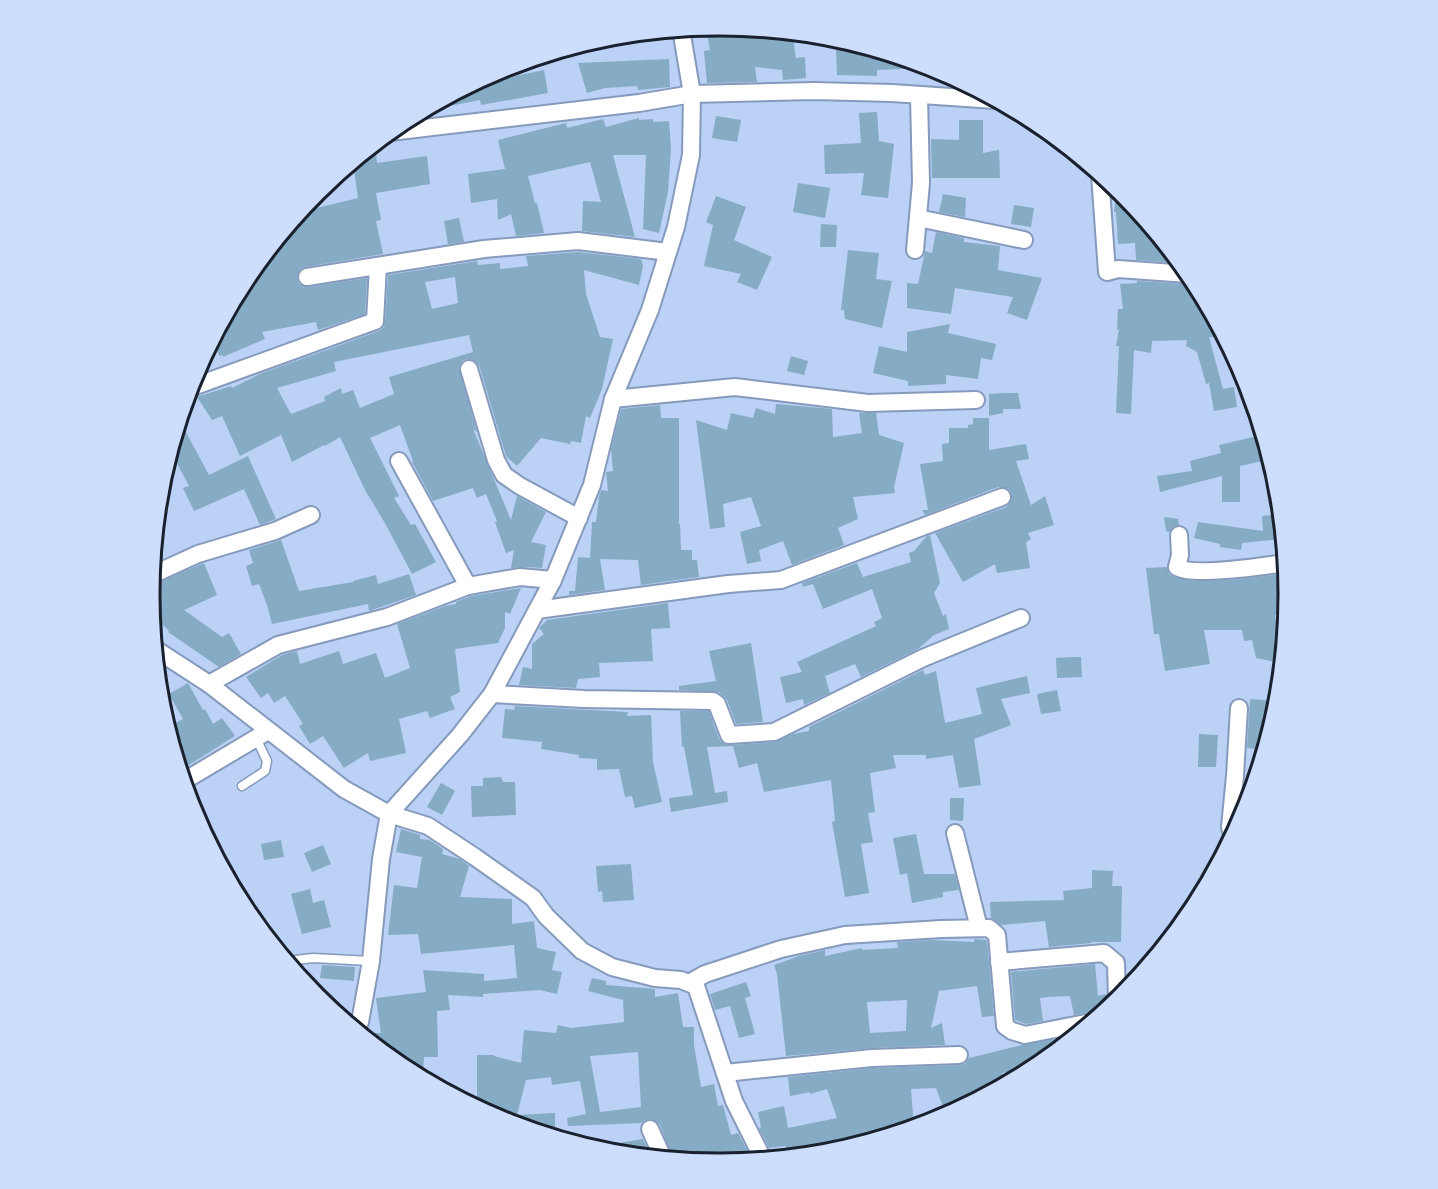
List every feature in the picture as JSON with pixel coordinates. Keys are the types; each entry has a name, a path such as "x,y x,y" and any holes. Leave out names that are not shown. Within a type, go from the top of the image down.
{"street":[{"path":"360,1022 371,961 381,859 389,814 460,735 492,694 553,580 591,485 613,399 651,310 676,227 691,155 692,94 682,37"},
{"path":"409,130 639,103 692,94 892,93 975,99"},
{"path":"915,250 921,183 919,96"},
{"path":"1101,188 1107,272 1118,269 1175,273"},
{"path":"918,218 1024,240"},
{"path":"308,277 484,249 578,241 668,252"},
{"path":"202,384 375,321 378,266"},
{"path":"469,369 496,460 504,475 579,518"},
{"path":"613,399 735,387 868,404 976,400"},
{"path":"399,461 468,586"},
{"path":"537,610 728,584 781,580 1002,497"},
{"path":"161,571 198,554 275,531 311,515"},
{"path":"1179,535 1180,555 1177,567 1183,571 1276,564"},
{"path":"209,684 278,645 387,617 468,586 520,578 553,580"},
{"path":"492,694 595,700 714,701 729,735 774,732 923,657 1021,618"},
{"path":"164,655 209,684 262,735 344,789 389,814 428,826 533,898 546,916 582,951 612,967 655,978 691,982 696,986 735,1101 759,1152"},
{"path":"1231,818 1239,708"},
{"path":"191,777 262,735"},
{"path":"955,833 979,928"},
{"path":"691,982 705,974 781,949 844,935 941,928 989,928 997,935 1005,1026 1025,1035 1074,1025"},
{"path":"999,962 1104,953 1116,963 1117,986"},
{"path":"725,1073 872,1058 959,1055"},
{"path":"650,1129 659,1149"}],"lane":[{"path":"242,786 265,771 267,761 262,735"},
{"path":"297,960 313,958 371,961"}],"building":[{"path":"708,36 756,37 793,41 796,58 805,57 806,78 783,80 782,70 755,67 757,82 707,83 704,51 710,50"},
{"path":"836,50 864,55 906,69 877,70 877,76 837,75"},
{"path":"669,59 670,87 638,90 637,86 605,88 587,93 578,63"},
{"path":"544,70 548,93 481,105 480,100 449,106 510,77"},
{"path":"877,112 879,141 894,144 888,198 861,195 864,173 825,174 824,145 861,143 859,113"},
{"path":"716,116 741,120 737,142 712,138"},
{"path":"639,118 639,120 653,119 653,122 669,121 671,148 668,192 659,233 643,229 646,155 613,155 635,237 582,231 583,201 601,202 590,162 528,176 544,233 516,236 511,214 498,220 497,199 471,203 468,174 505,169 498,140 566,123 567,128 603,119 606,127"},
{"path":"959,120 983,120 983,153 999,150 1000,178 932,178 931,139 959,140"},
{"path":"376,154 377,163 427,156 430,184 376,193 381,220 376,221 383,254 300,269 297,278 299,284 308,287 367,278 365,314 318,330 316,322 262,332 265,339 223,357 223,355 219,356 217,349 235,315 255,284 299,226 316,208 358,198 354,172"},
{"path":"798,183 830,188 825,218 793,212"},
{"path":"943,194 966,198 965,217 939,212"},
{"path":"716,196 746,207 734,240 772,257 757,290 737,282 741,274 704,266 713,225 706,222"},
{"path":"1115,201 1139,226 1167,262 1136,260 1135,243 1118,244 1116,212 1114,212"},
{"path":"1014,205 1034,208 1031,227 1011,224"},
{"path":"459,218 464,242 448,244 444,221"},
{"path":"821,224 837,225 836,247 820,247"},
{"path":"936,232 964,238 964,242 1000,246 998,270 1042,278 1027,320 1007,313 1013,297 955,288 951,314 907,308 907,283 918,284 925,251 932,253"},
{"path":"848,250 879,253 876,279 892,281 882,328 845,319 844,310 841,310"},
{"path":"578,252 641,259 643,266 639,285 584,270 586,294 600,337 613,339 602,389 590,418 586,416 581,443 571,441 570,444 541,438 517,466 506,456 479,365 472,359 467,359 462,361 459,367 477,432 473,429 511,520 517,496 546,512 531,542 546,545 542,568 511,568 514,550 506,553 486,494 477,498 473,488 433,501 412,462 400,425 370,438 399,496 394,498 411,525 415,524 436,562 412,574 365,490 340,437 292,462 281,435 240,456 222,416 212,420 197,397 231,386 232,388 260,374 379,331 384,327 385,322 388,275 477,261 478,265 500,263 500,269 528,266 526,256","holes":["455,277 458,303 432,309 425,282","469,335 473,352 389,377 394,394 360,408 353,390 342,394 341,388 324,397 325,401 291,414 277,388 336,371 334,362"]},
{"path":"1137,281 1183,284 1215,337 1209,337 1223,389 1234,387 1237,407 1214,411 1209,383 1206,384 1197,352 1186,346 1187,340 1152,341 1151,353 1134,350 1131,414 1116,413 1118,309 1123,309 1120,284 1137,283"},
{"path":"950,324 948,333 996,344 992,360 981,358 978,379 946,375 946,384 908,386 908,381 873,373 879,346 907,352 907,332"},
{"path":"791,356 808,361 804,375 787,371"},
{"path":"1018,393 1021,409 1003,409 1003,413 989,416 989,394"},
{"path":"776,404 832,409 833,437 862,433 859,413 876,413 879,435 904,443 894,487 895,493 853,497 858,519 838,528 844,545 792,565 783,541 759,550 761,561 747,564 740,532 761,526 751,497 723,504 725,527 710,529 696,420 727,430 731,413 753,418 756,408 775,414"},
{"path":"660,405 661,418 679,418 681,550 692,550 692,560 697,560 699,577 641,585 638,560 600,559 605,590 569,595 569,591 575,591 578,557 590,558 592,522 596,522 601,490 608,491 606,472 613,471 611,449 621,409"},
{"path":"973,418 989,418 989,450 1026,444 1029,459 1016,461 1031,505 1045,496 1054,525 1028,533 1031,539 1026,542 1030,568 997,573 995,564 963,582 935,533 1006,507 1010,503 1012,494 1008,489 998,487 925,515 922,510 928,510 920,464 943,461 942,444 949,443 949,428 968,428 968,425 973,424"},
{"path":"185,431 209,475 248,456 276,519 260,525 244,489 194,511 183,488 189,486 177,463"},
{"path":"1254,437 1261,461 1240,466 1240,502 1222,502 1222,476 1160,492 1157,476 1192,471 1190,461 1221,453 1219,445"},
{"path":"1272,515 1274,540 1242,543 1241,550 1220,547 1220,544 1194,538 1198,522 1263,531 1262,516"},
{"path":"1164,517 1178,519 1179,525 1173,527 1169,532 1166,531"},
{"path":"930,535 940,583 934,593 943,616 946,614 949,629 934,635 918,649 861,677 855,664 825,676 830,693 804,705 803,699 786,703 780,677 802,672 797,662 876,626 874,622 882,618 872,589 823,609 813,584 803,587 802,583 857,563 863,577 911,562 909,553"},
{"path":"281,540 299,591 353,582 376,575 378,584 409,574 416,595 369,611 368,604 272,624 259,584 252,586 246,566 253,563 249,550"},
{"path":"204,563 217,595 184,610 222,637 229,633 241,654 219,667 168,632 162,624 161,581"},
{"path":"1167,567 1169,574 1174,577 1196,581 1277,575 1278,594 1273,661 1256,658 1252,640 1244,641 1242,630 1204,630 1210,664 1165,671 1159,634 1154,634 1146,568"},
{"path":"521,588 510,614 505,612 505,628 498,643 455,649 460,692 450,697 455,709 430,718 427,711 399,719 406,753 370,761 368,753 344,768 323,736 310,744 299,726 303,724 285,696 274,703 268,693 261,698 246,677 282,655 297,651 300,664 339,651 343,664 376,653 385,678 410,668 397,624 456,604 471,596"},
{"path":"668,603 670,628 651,629 653,661 599,663 600,677 578,679 576,688 519,685 523,667 532,669 532,644 544,634 539,628 547,620"},
{"path":"751,643 763,722 736,724 727,700 719,692 679,690 679,686 716,681 709,651"},
{"path":"1081,657 1082,677 1057,678 1056,658"},
{"path":"923,670 925,675 936,671 945,723 982,714 976,688 1027,676 1030,693 1001,699 1011,725 974,739 981,785 959,788 953,755 926,759 926,755 893,755 896,768 870,773 875,812 868,813 873,842 861,844 869,893 845,897 832,822 835,821 831,780 764,792 757,763 739,768 733,746 707,747 715,793 727,791 728,802 671,812 669,798 693,795 684,747 682,747 680,711 709,711 719,739 724,744 775,742 793,734 809,731 809,727"},
{"path":"188,683 213,724 222,718 235,736 188,766 176,723 183,719 169,694"},
{"path":"1057,690 1061,711 1041,714 1037,694"},
{"path":"1250,699 1267,700 1255,749 1247,748"},
{"path":"515,706 628,712 627,716 651,715 653,762 662,802 635,808 632,796 625,797 619,769 597,770 597,759 579,758 579,755 541,749 542,742 502,738 505,709 514,710"},
{"path":"1199,734 1218,735 1216,767 1198,767"},
{"path":"501,777 503,782 515,782 516,815 472,817 471,786 483,786 483,778"},
{"path":"441,783 455,791 442,815 427,807"},
{"path":"950,798 964,798 963,821 950,820"},
{"path":"401,829 420,835 420,839 430,840 443,849 442,854 460,859 469,866 460,897 512,899 512,924 534,921 537,948 556,952 552,970 562,972 557,994 540,990 483,994 483,997 448,995 450,1010 437,1011 438,1057 424,1057 423,1068 373,1033 381,1033 376,998 426,992 423,970 484,974 484,981 517,978 514,945 421,954 418,934 388,935 394,885 417,888 422,857 396,852"},
{"path":"916,834 924,874 955,874 959,890 943,892 943,897 912,903 907,873 900,875 893,838"},
{"path":"281,840 284,857 264,860 261,844"},
{"path":"323,845 331,864 312,872 304,853"},
{"path":"631,864 634,900 603,902 602,891 598,892 596,866"},
{"path":"1092,870 1113,871 1112,886 1122,886 1121,942 1092,942 1049,947 1045,921 1001,925 991,918 990,902 1064,900 1063,891 1092,888"},
{"path":"310,889 313,903 324,900 331,927 302,934 291,894"},
{"path":"974,939 987,940 994,1016 982,1017 977,986 939,991 931,1028 942,1023 945,1045 872,1048 786,1056 774,965 825,950 825,956 862,948 862,950 898,948 897,942 931,940 974,942","holes":["907,1000 906,1031 870,1033 867,1002"]},
{"path":"1095,964 1098,996 1106,994 1106,996 1089,1012 1074,1015 1070,996 1040,998 1043,1021 1026,1024 1015,1020 1011,972"},
{"path":"322,965 355,967 354,981 320,978"},
{"path":"592,978 606,981 606,985 655,989 655,997 678,993 683,1027 694,1027 694,1045 701,1087 714,1084 718,1106 723,1105 731,1135 738,1133 748,1152 670,1151 660,1125 652,1119 641,1123 568,1126 567,1118 586,1114 580,1081 552,1085 551,1077 526,1080 517,1115 477,1097 477,1055 494,1055 521,1063 524,1030 556,1033 558,1025 571,1028 624,1022 623,1000 588,991","holes":["638,1052 641,1107 600,1112 590,1056"]},
{"path":"746,982 751,996 745,998 755,1034 739,1038 730,1006 715,1010 710,994"},
{"path":"1058,1039 1008,1072 1002,1073 998,1078 943,1106 936,1088 911,1089 913,1118 899,1123 864,1134 786,1149 786,1146 769,1148 759,1128 761,1127 758,1112 784,1106 788,1128 837,1118 827,1089 790,1096 788,1077 873,1068 959,1065 965,1064 969,1058"},
{"path":"555,1113 555,1127 539,1123 518,1115"},
{"path":"643,1139 647,1148 646,1148 618,1143"}]}
